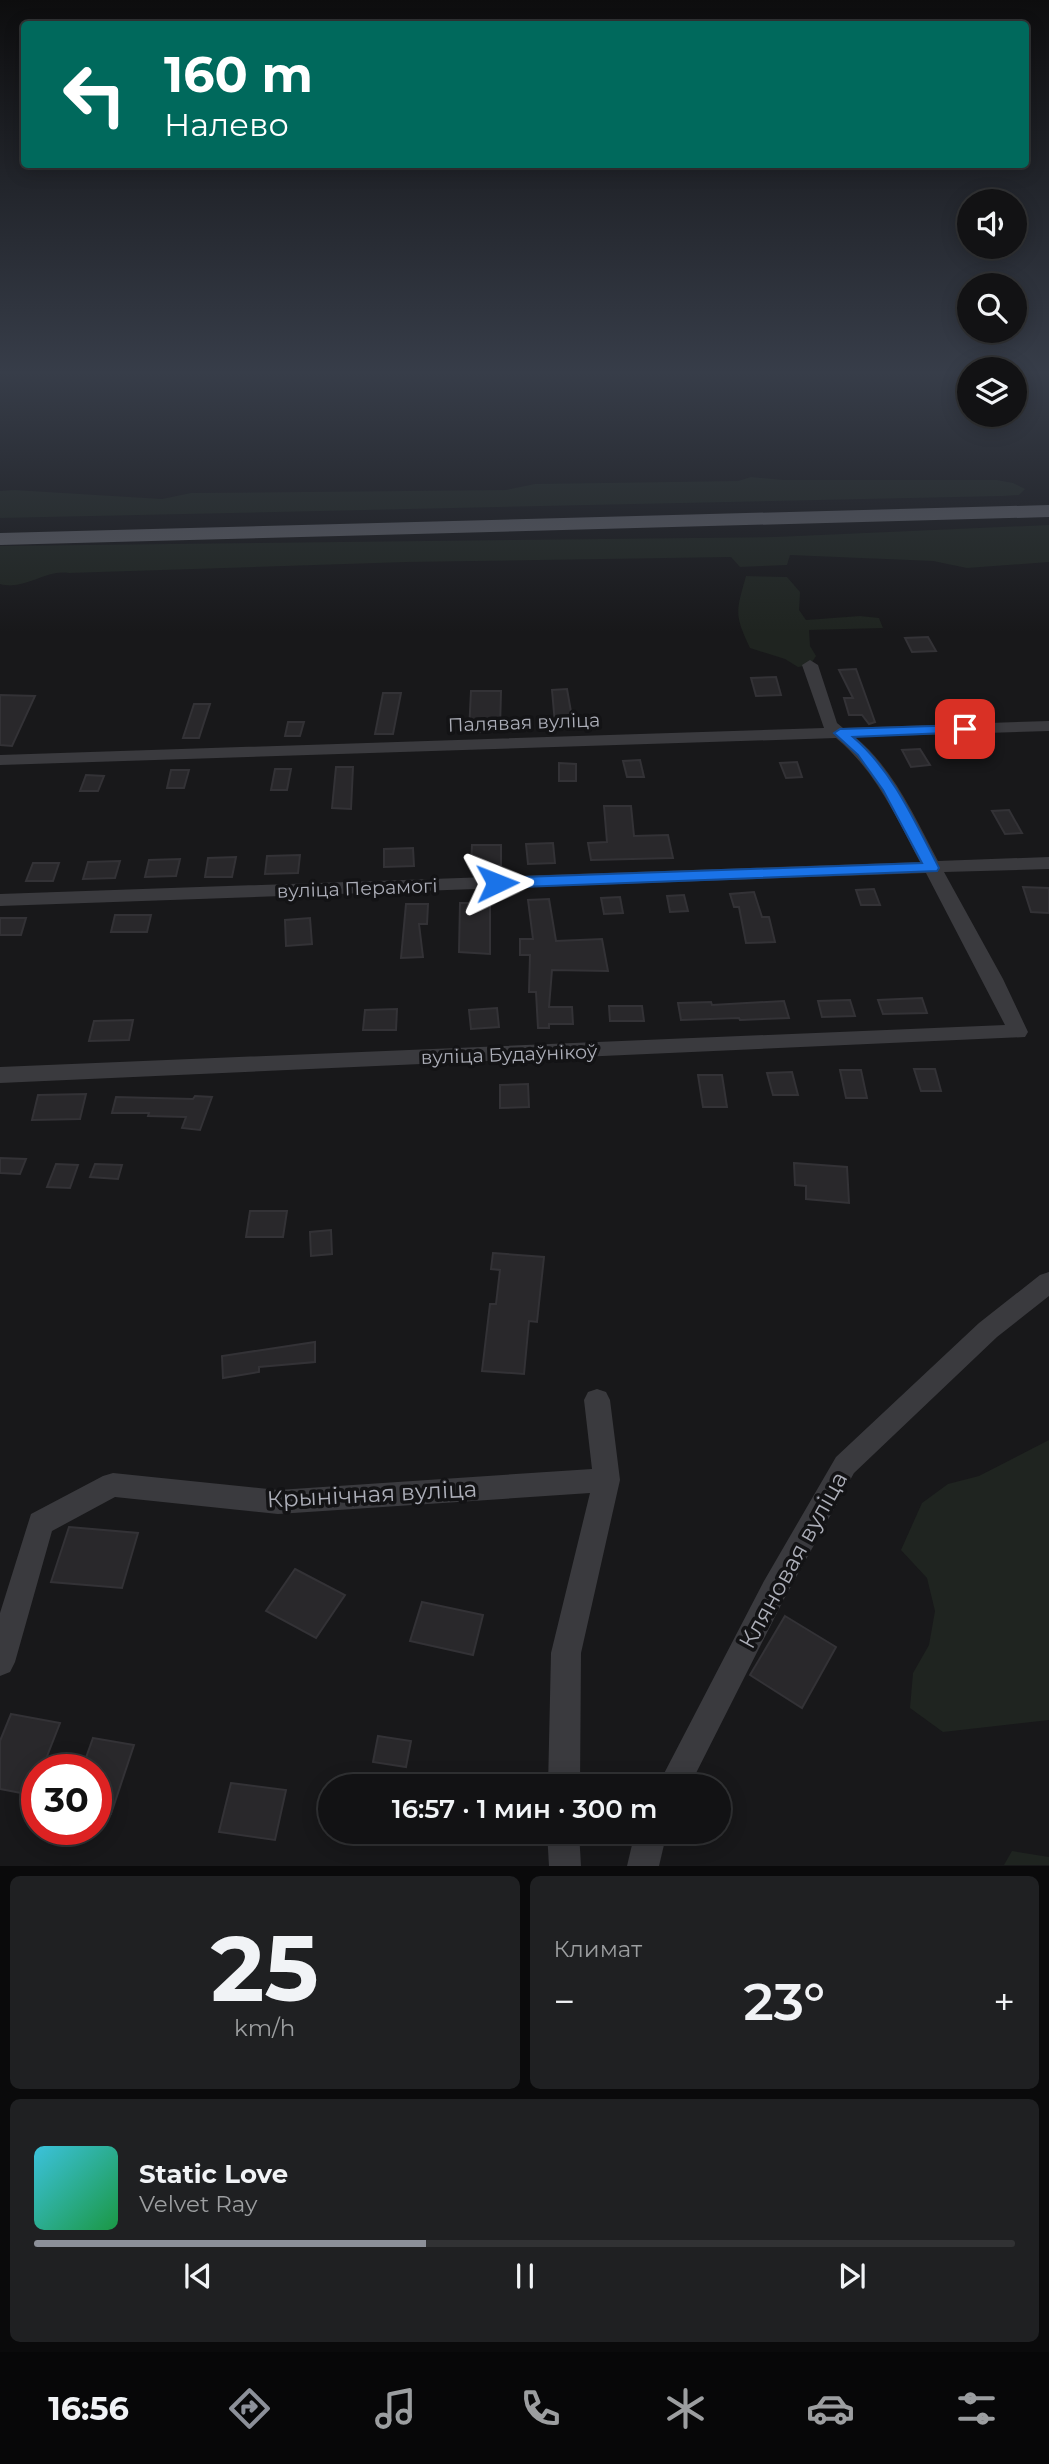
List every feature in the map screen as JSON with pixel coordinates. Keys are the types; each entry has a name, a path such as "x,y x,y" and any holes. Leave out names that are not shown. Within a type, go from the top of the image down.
{"main road":[{"path":"0,538 1049,511"}],"street":[{"path":"810,665 830,724 863,752 890,789 932,868"},
{"name":"Палявая вуліца","path":"0,760 1049,726"},
{"name":"вуліца Перамогі","path":"0,900 1049,863"},
{"name":"вуліца Будаўнікоў","path":"0,1075 1018,1032 993,979 932,868"},
{"name":"Кляновая вуліца","path":"679,1774 774,1590 845,1465 988,1330 1049,1282"},
{"path":"564,1774 566,1653 607,1480 597,1400"},
{"name":"Крынічная вуліца","path":"0,1662 41,1523 113,1485 278,1502 607,1480"},
{"path":"564,1844 565,1866"},
{"path":"643,1866 648,1844"}],"shaded area":[{"path":"751,477 784,480 997,480 1025,489 1019,495 1003,496 0,518 0,491 14,490 162,499 191,493 506,490 535,484 738,481"},
{"path":"1049,525 1049,562 967,568 933,561 790,555 787,565 740,567 731,557 407,562 60,573 18,585 0,584 0,546 775,537"},
{"path":"746,576 787,577 800,592 799,610 806,620 860,616 879,618 883,628 809,630 810,646 816,656 810,665 798,667 785,659 750,648 738,613"},
{"path":"1049,1440 1049,1720 943,1732 910,1708 913,1673 929,1645 935,1611 927,1578 901,1550 922,1503 948,1484 979,1476"},
{"path":"1012,1851 1049,1857 1049,1865 1004,1865"}],"building":[{"path":"928,637 936,651 912,652 905,638"},
{"path":"856,669 875,722 869,724 862,715 849,715 844,698 853,698 839,670"},
{"path":"776,677 781,695 756,696 751,678"},
{"path":"567,689 573,723 555,724 552,690"},
{"path":"471,691 501,691 500,729 488,728 488,732 469,732"},
{"path":"383,693 401,693 393,734 375,734"},
{"path":"0,695 35,696 12,746 0,745"},
{"path":"194,704 210,704 199,738 183,738"},
{"path":"288,722 304,722 300,736 285,736"},
{"path":"920,749 930,765 911,767 902,750"},
{"path":"640,760 644,777 627,777 623,761"},
{"path":"797,762 802,777 786,778 780,763"},
{"path":"559,763 576,764 576,781 559,781"},
{"path":"336,767 353,767 351,809 332,808"},
{"path":"275,769 291,769 287,790 271,790"},
{"path":"171,770 189,770 184,788 167,788"},
{"path":"86,775 104,776 98,791 80,791"},
{"path":"604,806 631,806 634,836 668,835 673,858 591,860 588,843 607,842"},
{"path":"1009,810 1022,833 1005,834 992,811"},
{"path":"553,843 555,863 528,864 526,844"},
{"path":"472,845 501,845 501,865 471,865"},
{"path":"413,848 414,866 384,867 384,849"},
{"path":"300,855 298,873 265,874 267,856"},
{"path":"236,857 232,877 205,877 208,858"},
{"path":"180,859 176,876 145,877 149,860"},
{"path":"120,861 115,878 83,879 88,862"},
{"path":"33,863 59,863 53,881 26,881"},
{"path":"1023,887 1049,888 1049,913 1031,912"},
{"path":"874,889 880,905 861,905 856,890"},
{"path":"754,892 762,917 769,917 775,942 746,943 739,907 734,907 730,894"},
{"path":"684,895 688,911 670,912 667,896"},
{"path":"620,897 623,913 604,914 601,898"},
{"path":"549,899 556,941 602,939 608,971 552,970 549,1007 572,1007 573,1024 549,1024 549,1028 538,1028 536,992 529,992 530,955 520,955 520,939 533,939 528,900"},
{"path":"460,903 490,903 490,954 459,952"},
{"path":"406,904 428,904 427,924 419,924 423,957 401,958"},
{"path":"115,915 151,915 147,932 111,932"},
{"path":"0,918 26,918 21,935 0,935"},
{"path":"310,918 312,944 286,946 285,920"},
{"path":"922,998 927,1013 883,1014 878,1000"},
{"path":"850,1000 855,1016 822,1017 818,1001"},
{"path":"784,1001 789,1018 740,1020 681,1020 678,1003 711,1002 712,1005"},
{"path":"609,1006 642,1006 644,1021 610,1021"},
{"path":"497,1008 499,1027 471,1029 469,1010"},
{"path":"397,1009 396,1030 363,1030 365,1010"},
{"path":"133,1020 129,1040 89,1041 94,1021"},
{"path":"914,1069 935,1069 941,1091 921,1091"},
{"path":"840,1070 861,1070 867,1098 846,1098"},
{"path":"792,1072 798,1095 773,1095 767,1073"},
{"path":"698,1075 722,1075 727,1107 703,1107"},
{"path":"528,1084 529,1107 500,1108 500,1085"},
{"path":"86,1094 80,1119 32,1120 38,1095"},
{"path":"195,1096 212,1097 200,1130 182,1128 186,1117 112,1113 116,1097 193,1099"},
{"path":"0,1158 26,1159 20,1174 0,1173"},
{"path":"794,1163 847,1167 849,1203 806,1199 806,1186 795,1185"},
{"path":"56,1164 78,1165 70,1188 47,1187"},
{"path":"95,1164 122,1165 118,1179 90,1177"},
{"path":"250,1211 287,1211 283,1237 246,1237"},
{"path":"331,1230 332,1254 311,1256 310,1232"},
{"path":"493,1253 544,1257 537,1322 529,1321 524,1374 482,1371 490,1304 496,1304 500,1270 491,1269"},
{"path":"315,1342 315,1362 259,1367 259,1372 223,1378 222,1356"},
{"path":"69,1527 138,1533 122,1588 51,1582"},
{"path":"295,1569 345,1595 316,1638 266,1611"},
{"path":"422,1602 483,1615 473,1655 410,1641"},
{"path":"785,1616 836,1647 802,1708 750,1675"},
{"path":"11,1714 60,1723 48,1754 21,1754 21,1793 0,1789 0,1741"},
{"path":"378,1736 411,1741 406,1767 373,1762"},
{"path":"93,1738 134,1745 112,1811 112,1754 87,1754"},
{"path":"231,1783 286,1790 275,1840 219,1832"}],"route":[{"path":"497,883 932,868 890,789 863,752 840,733 965,729"}]}
